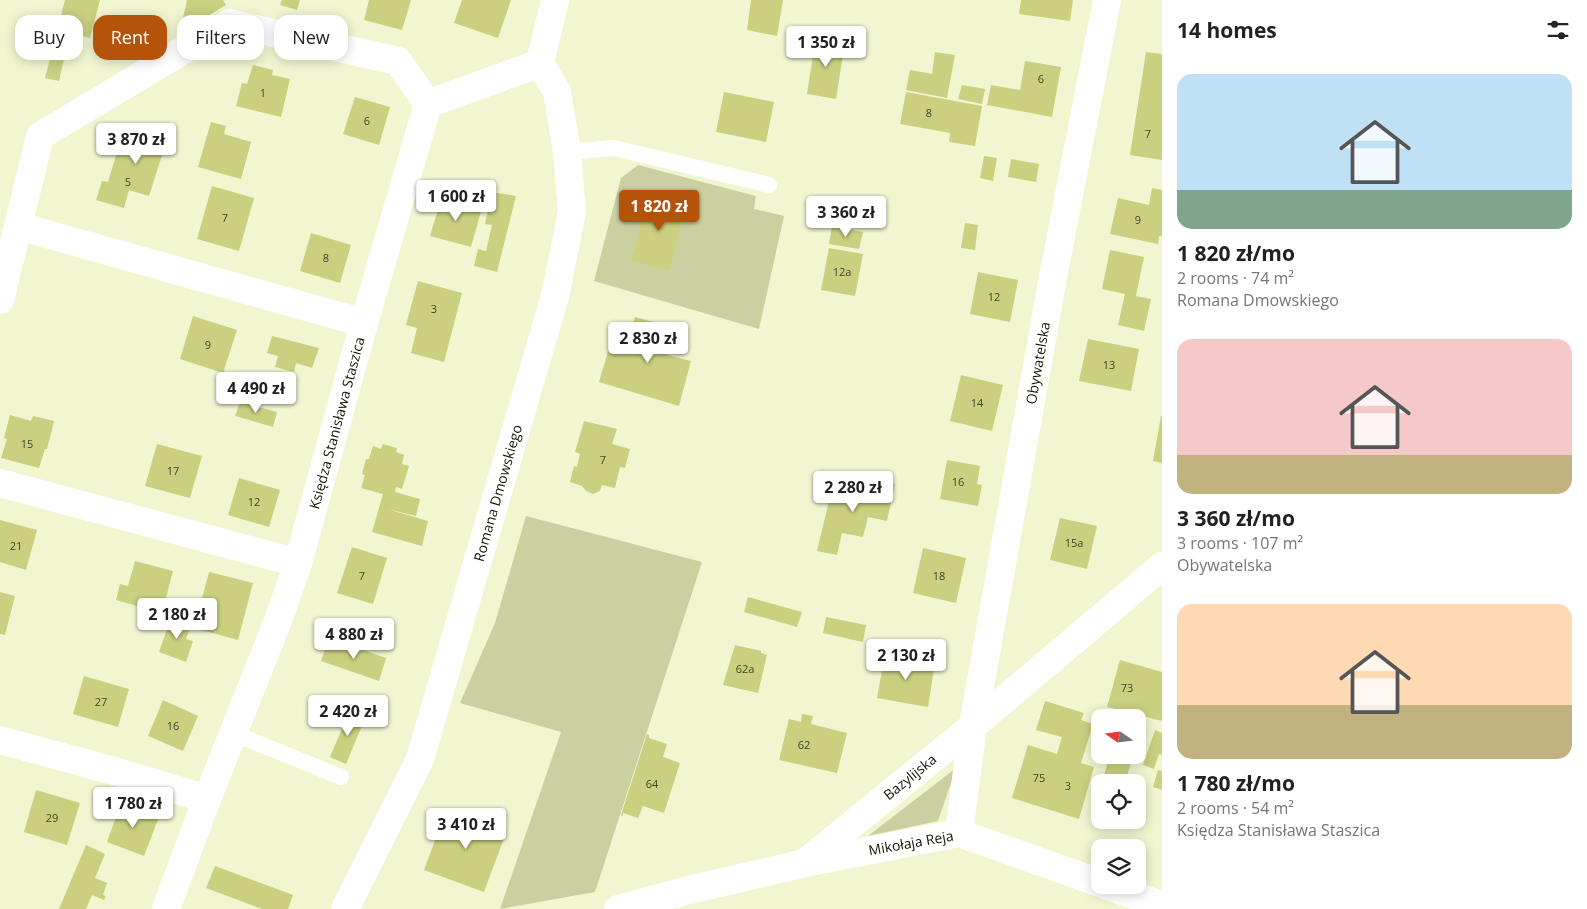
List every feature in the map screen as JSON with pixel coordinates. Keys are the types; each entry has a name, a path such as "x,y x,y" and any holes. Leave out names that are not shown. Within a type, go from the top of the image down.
{"street":[{"path":"0,300 40,136 229,23 398,61 428,104 540,63 555,0"},
{"name":"Obywatelska","path":"959,833 973,726 1053,277 1107,0"},
{"name":"Romana Dmowskiego","path":"345,909 420,759 555,296 572,212 567,152 558,92 540,63"},
{"name":"Księdza Stanisława Staszica","path":"166,909 207,799 279,618 298,562 364,323 428,104"},
{"path":"18,226 364,323"},
{"path":"0,483 298,562"},
{"name":"Bazylijska","path":"618,909 690,899 805,863 973,726 1162,566"},
{"path":"0,740 207,799"},
{"name":"Mikołaja Reja","path":"805,863 959,833 1091,880"},
{"path":"1117,896 1162,905"}],"lane":[{"path":"567,152 614,148 769,185"},
{"path":"233,733 341,777"}],"green space":[{"path":"638,165 756,196 754,209 784,216 759,329 594,281 621,178"},
{"path":"526,516 702,562 595,892 500,909 561,732 460,703 495,623"},
{"path":"956,768 938,821 868,836"}],"building":[{"path":"65,0 100,0 96,15 93,15 93,27 90,38 83,36 83,15 61,15"},
{"path":"187,0 223,0 226,5 209,15 184,15"},
{"path":"282,0 300,0 297,10 280,5"},
{"path":"369,0 411,0 402,30 364,20"},
{"path":"462,0 511,0 498,38 454,23"},
{"path":"751,0 783,0 777,36 747,30"},
{"path":"1021,0 1073,0 1070,21 1019,14"},
{"path":"816,37 845,42 836,99 807,94"},
{"path":"935,52 955,55 947,98 906,90 910,70 932,74"},
{"path":"1146,52 1162,54 1162,160 1130,155"},
{"path":"50,60 64,60 59,81 45,78"},
{"path":"1025,61 1061,67 1052,117 987,105 991,85 1020,90"},
{"path":"253,65 273,70 272,75 290,79 281,117 236,106 242,83 247,84"},
{"path":"962,85 985,89 982,104 958,99"},
{"path":"724,92 774,102 766,142 716,132"},
{"path":"906,92 982,106 975,146 949,142 950,133 900,124"},
{"path":"355,97 390,107 379,145 343,134"},
{"path":"211,122 226,126 224,134 251,142 241,179 198,167"},
{"path":"147,123 176,132 170,151 164,149 149,196 129,190 124,208 96,200 102,181 108,182 123,132 142,138"},
{"path":"984,156 997,158 993,181 980,178"},
{"path":"1011,159 1039,164 1036,182 1008,177"},
{"path":"212,186 254,198 239,251 197,239"},
{"path":"1152,188 1162,190 1162,236 1159,236 1158,244 1110,234 1118,198 1149,205"},
{"path":"492,192 516,196 497,272 474,266 478,249 486,251 492,225 485,224"},
{"path":"650,192 685,200 670,270 631,261"},
{"path":"442,196 482,208 471,247 430,236"},
{"path":"965,223 978,225 975,250 961,248"},
{"path":"832,226 863,232 859,249 829,244"},
{"path":"311,233 351,245 340,283 300,271"},
{"path":"829,248 863,254 855,296 821,290"},
{"path":"1110,250 1144,257 1136,296 1151,299 1144,331 1118,325 1125,294 1102,289"},
{"path":"978,272 1018,280 1010,322 970,314"},
{"path":"418,281 462,293 444,362 411,353 417,328 406,325"},
{"path":"193,316 237,330 223,373 180,359"},
{"path":"635,317 675,328 667,355 691,361 679,406 599,382 609,348 628,354 632,340 628,339"},
{"path":"272,336 319,348 312,368 296,363 294,372 275,367 278,356 267,353"},
{"path":"1088,339 1139,349 1131,391 1079,381"},
{"path":"961,375 1003,385 992,431 950,421"},
{"path":"240,402 277,412 273,427 235,416"},
{"path":"10,415 31,421 33,416 54,421 47,449 45,449 39,468 1,458 7,439 4,438"},
{"path":"1162,416 1162,463 1153,461"},
{"path":"584,421 617,429 612,444 630,449 625,468 620,467 615,488 602,485 600,491 593,494 586,491 582,486 570,482 574,466 577,467 580,454 575,452"},
{"path":"157,444 202,456 190,498 145,486"},
{"path":"383,444 397,448 396,452 404,455 402,464 409,466 402,489 396,487 395,492 420,499 416,516 387,509 428,521 422,546 372,532 383,494 361,488 365,475 362,474 366,459 369,459 373,446 381,449"},
{"path":"947,460 980,466 977,484 982,485 978,506 940,499"},
{"path":"239,478 280,490 269,527 228,515"},
{"path":"875,480 895,484 887,521 868,517 863,537 842,533 837,555 817,551 833,484 873,492"},
{"path":"1060,518 1097,526 1087,569 1050,560"},
{"path":"0,520 37,530 26,570 0,562"},
{"path":"352,547 387,558 373,604 337,593"},
{"path":"923,548 966,558 956,603 913,593"},
{"path":"135,561 173,571 162,613 116,600 120,584 128,586"},
{"path":"209,572 253,583 238,640 194,628"},
{"path":"0,592 15,596 5,635 0,634"},
{"path":"748,597 802,612 797,627 744,612"},
{"path":"172,615 188,621 186,627 190,628 186,639 193,641 186,662 159,652"},
{"path":"826,617 866,625 863,642 823,633"},
{"path":"329,638 386,658 379,681 321,661"},
{"path":"735,645 761,651 761,653 767,655 758,693 723,685"},
{"path":"885,654 935,663 928,707 877,698"},
{"path":"1120,660 1162,672 1162,721 1146,717 1146,709 1115,709 1107,707"},
{"path":"84,676 129,689 118,727 73,714"},
{"path":"163,700 198,716 183,751 148,736"},
{"path":"1045,701 1084,713 1081,720 1091,723 1091,730 1081,763 1094,767 1079,819 1012,798 1028,745 1057,754 1062,737 1036,730"},
{"path":"350,710 366,716 346,764 330,757"},
{"path":"802,714 813,716 811,724 847,733 837,773 779,760 789,719 801,722"},
{"path":"1155,730 1162,733 1162,755 1159,754 1154,769 1143,765 1146,764 1146,756"},
{"path":"647,734 649,738 667,744 663,757 680,763 664,813 643,806 638,818 623,813 623,816 621,815"},
{"path":"1107,764 1131,764 1128,774 1104,774"},
{"path":"1158,770 1162,771 1162,790 1153,787"},
{"path":"36,790 80,803 67,845 24,832"},
{"path":"121,803 159,817 144,856 107,842"},
{"path":"447,808 507,830 484,892 424,870"},
{"path":"86,845 105,854 95,878 107,883 103,895 106,896 104,900 92,895 86,909 59,909"},
{"path":"215,866 293,895 288,909 262,909 206,888"}]}
